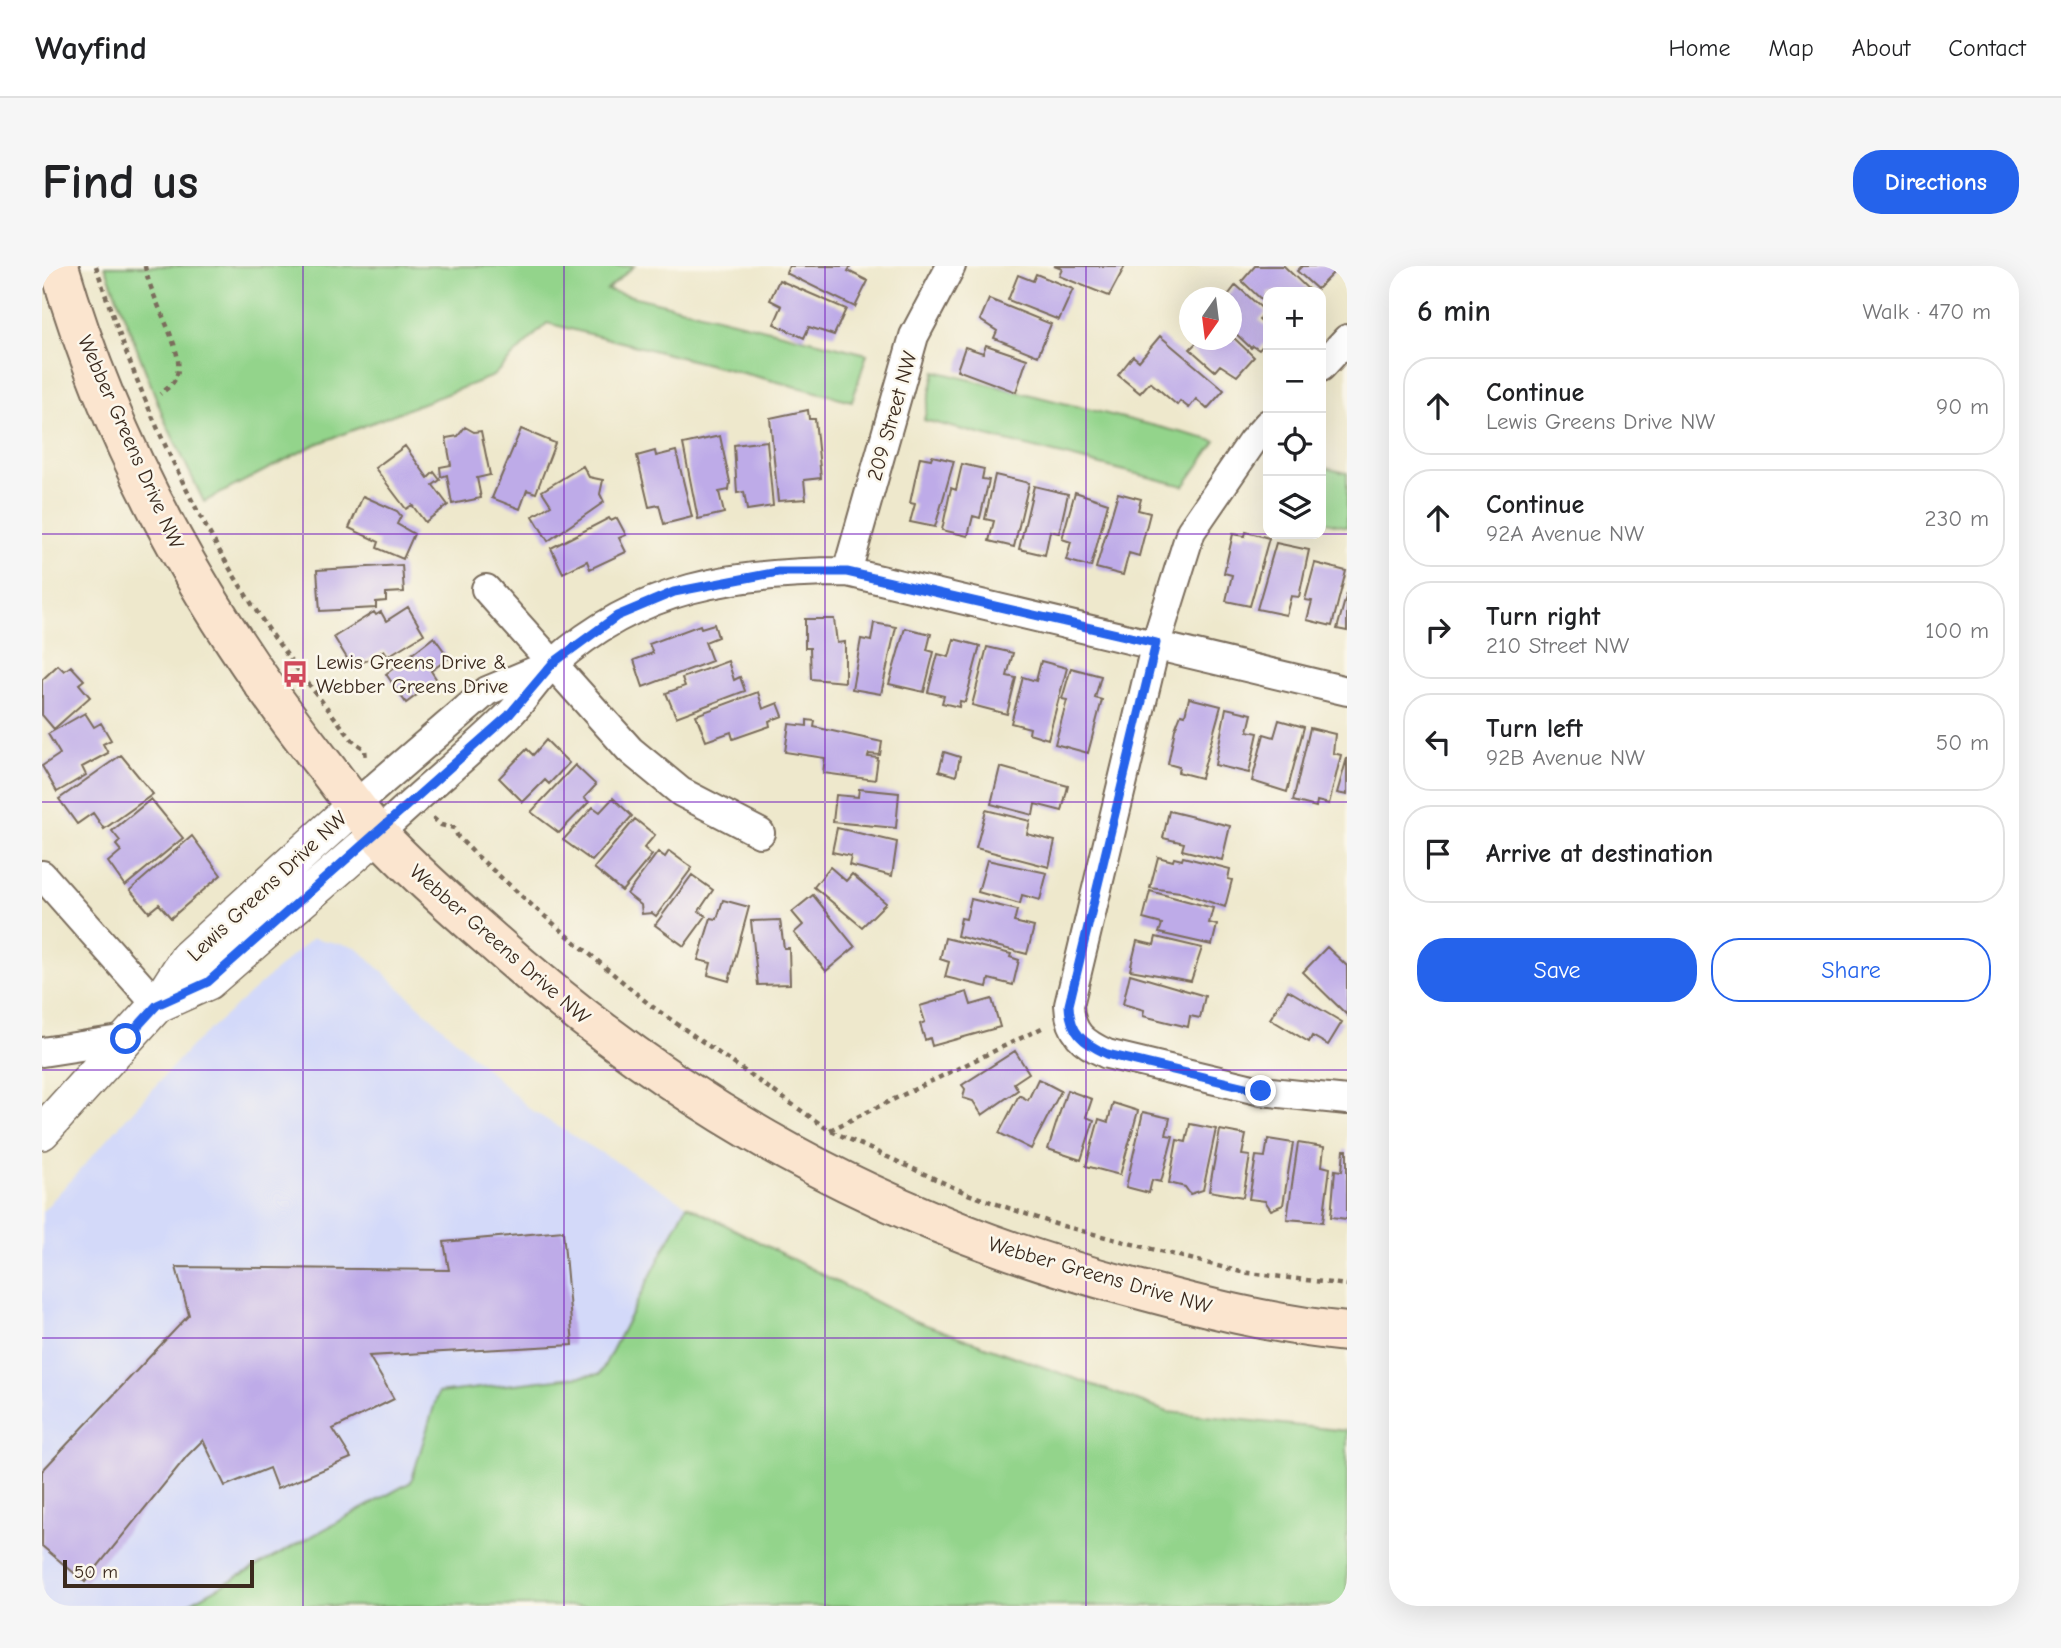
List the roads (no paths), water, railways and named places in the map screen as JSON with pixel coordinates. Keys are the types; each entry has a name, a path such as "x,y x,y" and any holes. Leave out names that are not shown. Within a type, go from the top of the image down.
{"main road":[{"name":"Webber Greens Drive NW","path":"59,266 96,374 160,519 205,597 285,717 367,819 439,894 556,998 662,1077 747,1129 850,1184 979,1241 1089,1276 1240,1314 1347,1332"}],"street":[{"name":"209 Street NW","path":"847,572 915,336 951,266"},
{"path":"1326,362 1347,339"},
{"path":"1263,430 1191,531 1156,643 1069,1010 1072,1029 1086,1045 1107,1054 1261,1091 1347,1100"},
{"path":"367,819 487,691 553,663 617,616 674,592 778,572 847,572 1156,643 1347,691"},
{"path":"486,589 630,750 671,783 760,833"},
{"path":"367,819 509,715 553,663"},
{"name":"Lewis Greens Drive NW","path":"42,1132 157,1005 187,958 367,819"},
{"path":"42,875 157,1005"},
{"path":"42,1052 126,1039"}],"place":[{"name":"Lewis Greens Drive & Webber Greens Drive","path":"295,674"}]}
